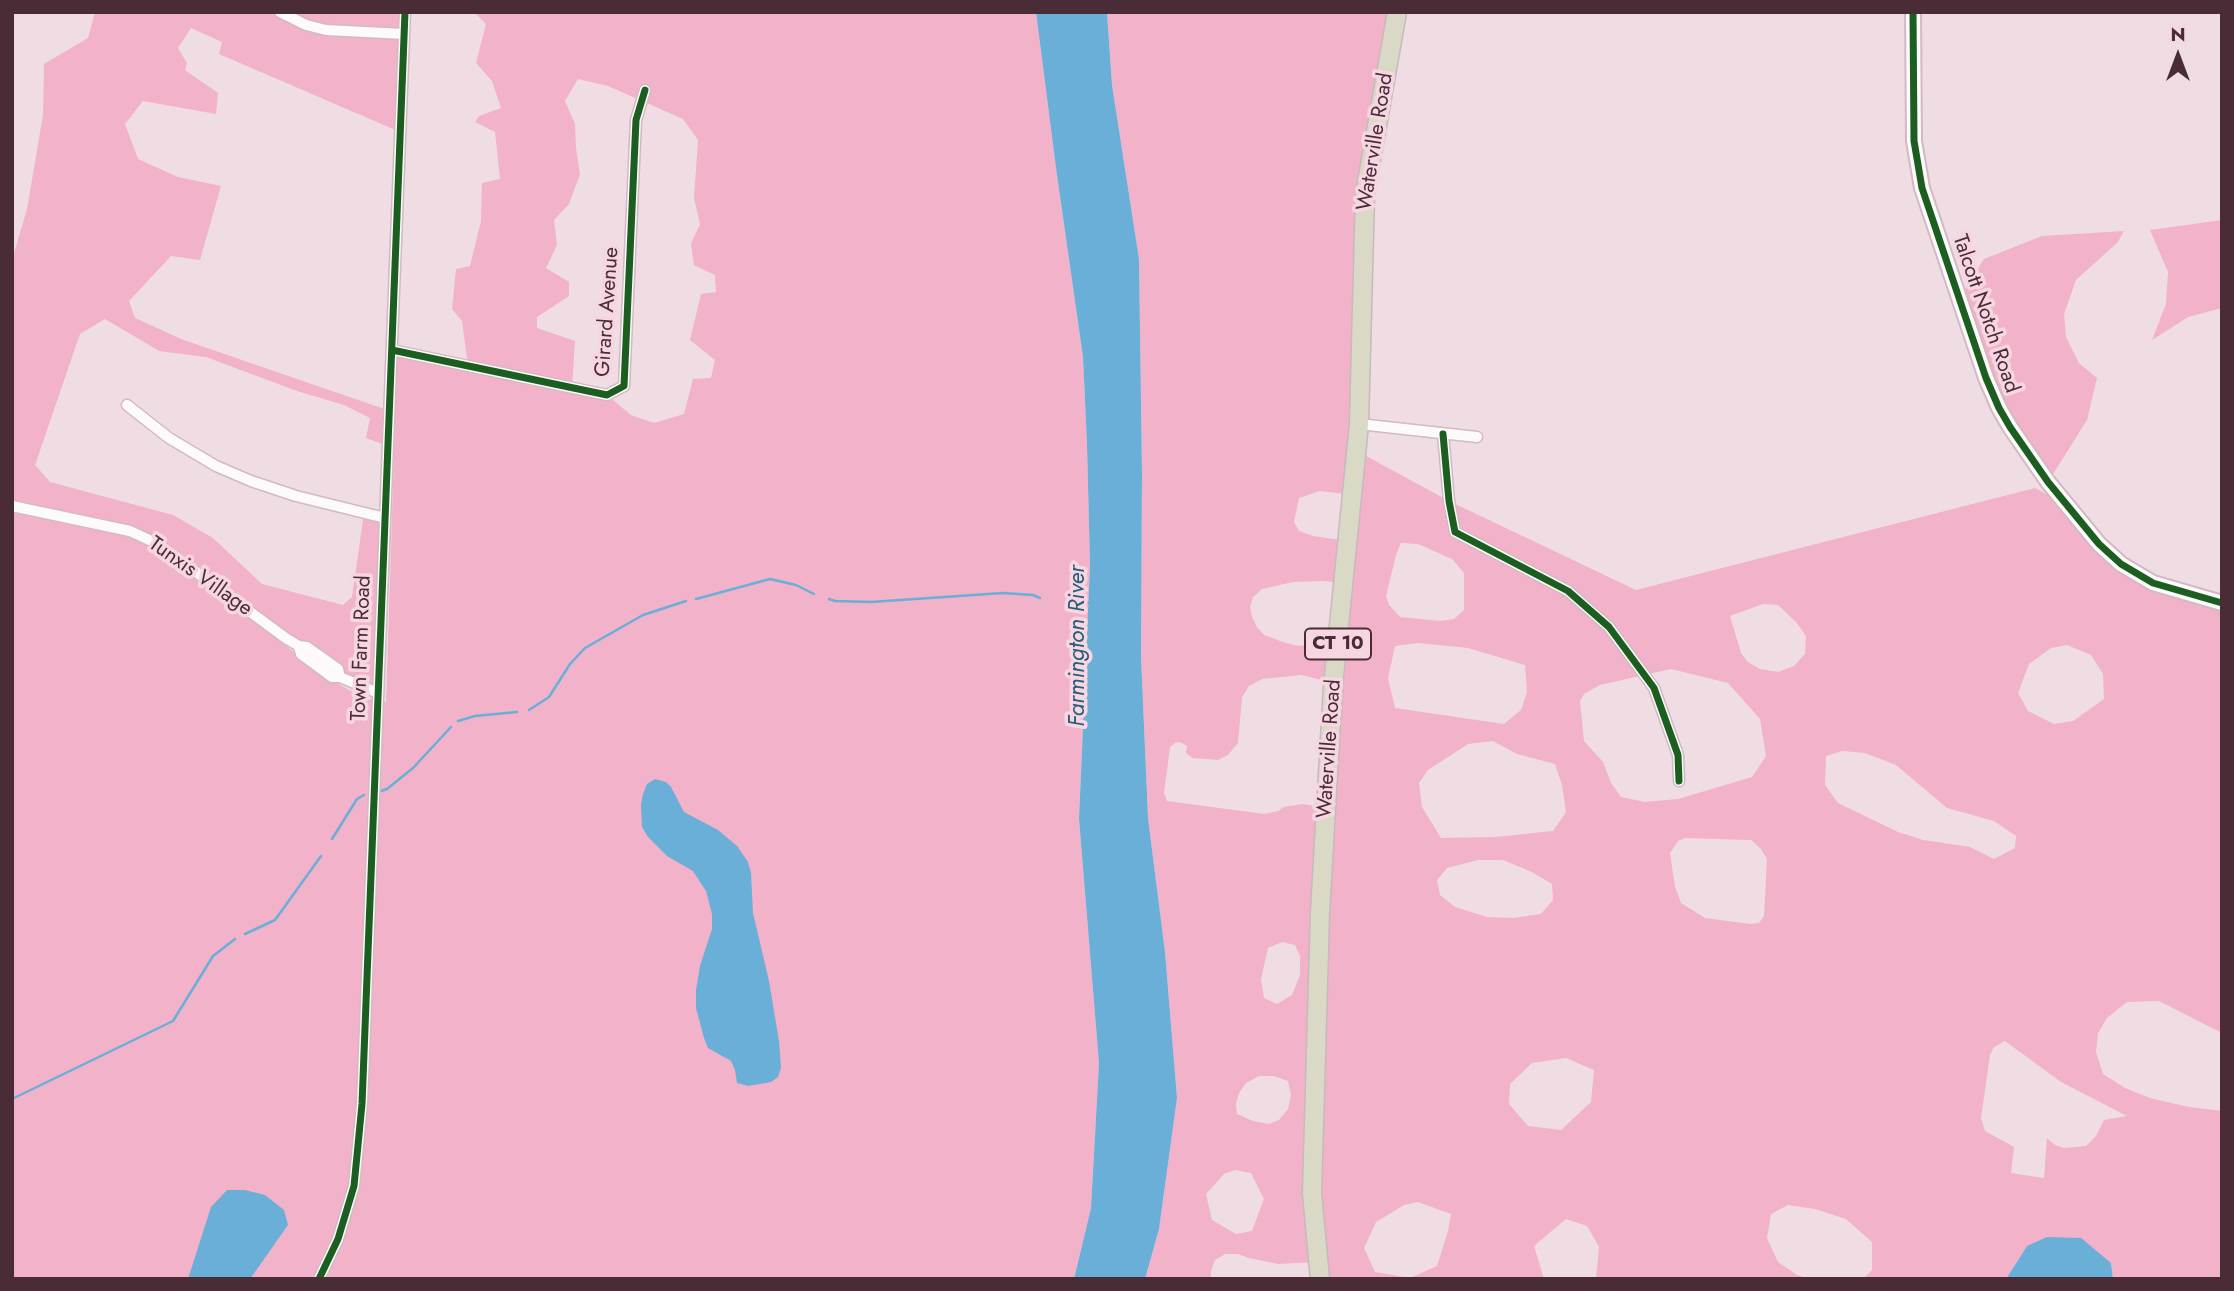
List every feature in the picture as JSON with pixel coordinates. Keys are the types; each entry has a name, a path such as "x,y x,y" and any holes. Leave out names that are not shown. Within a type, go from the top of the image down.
{"highway":[{"name":"Waterville Road","path":"1320,1279 1312,1193 1320,913 1333,686 1359,424 1364,194 1397,12"}],"street":[{"path":"280,12 306,25 326,30 404,34"},
{"name":"Town Farm Road","path":"319,1279 338,1239 354,1186 362,1104 405,12"},
{"name":"Talcott Notch Road","path":"1913,12 1914,141 1922,188 1986,378 1999,408 2054,490 2099,544 2154,583 2222,604"},
{"name":"Girard Avenue","path":"392,350 607,395 624,386 636,120 645,90"},
{"path":"127,405 169,438 216,466 296,496 385,518"},
{"path":"1359,424 1477,437"},
{"path":"1443,434 1449,501 1455,532 1568,591 1609,627 1654,688 1678,755 1679,781"},
{"name":"Tunxis Village","path":"12,506 130,531 158,544 299,646 301,654 331,677 340,677 378,693"}],"shaded area":[{"path":"95,12 405,12 400,132 219,54 222,42 191,28 178,48 187,63 185,70 218,93 216,114 143,101 125,124 138,159 178,177 221,186 200,260 171,256 129,301 135,318 181,339 390,411 388,446 366,438 370,418 344,405 297,391 206,357 159,351 105,319 80,334 35,465 50,482 173,515 213,538 262,584 343,605 352,597 364,513 385,518 378,693 340,677 338,669 158,544 130,531 12,506 12,260 27,209 43,115 44,64 88,38"},
{"path":"474,12 1036,12 1083,357 1087,445 1090,565 1079,819 1099,1063 1091,1208 1074,1279 12,1279 12,512 129,535 157,548 331,680 364,698 386,702 397,362 392,350 468,365 462,321 452,309 456,269 470,266 481,221 482,183 500,179 495,132 475,122 479,116 501,108 492,81 476,63 486,24","holes":["578,79 608,86 683,119 698,140 694,198 700,224 691,244 694,265 715,275 716,292 701,294 690,340 715,360 711,378 693,379 684,414 654,423 631,415 607,395 572,387 575,341 537,328 537,317 569,296 569,282 546,268 557,245 554,220 569,204 580,174 575,124 565,101"]},
{"path":"1107,12 1397,12 1365,194 1357,451 1449,501 1636,590 2035,488 2066,505 2121,563 2222,603 2222,1033 2159,1001 2127,1002 2107,1018 2098,1033 2096,1052 2103,1074 2125,1088 2150,1098 2222,1111 2222,1279 2113,1279 2111,1263 2027,1246 2006,1279 1863,1279 1872,1270 1872,1242 1846,1219 1815,1209 1788,1205 1771,1214 1767,1238 1778,1262 1797,1275 1810,1279 1596,1279 1599,1247 1587,1226 1566,1219 1534,1246 1544,1279 1320,1279 1318,1262 1278,1264 1238,1254 1225,1254 1215,1260 1211,1279 1145,1279 1159,1229 1177,1098 1165,952 1148,818 1141,656 1139,259 1112,85","holes":["1320,491 1353,495 1348,541 1299,531 1294,522 1299,498","1401,543 1418,544 1452,559 1464,573 1464,610 1454,619 1440,621 1400,617 1389,605 1386,596","1293,582 1344,583 1340,625 1328,629 1317,644 1298,646 1264,635 1252,617 1250,607 1253,597 1262,589","1763,604 1778,605 1806,636 1805,654 1794,666 1778,672 1760,669 1748,662 1741,653 1730,616","1417,643 1468,648 1525,665 1527,692 1521,710 1504,724 1395,708 1388,678 1395,646","2067,645 2091,655 2103,674 2104,699 2073,721 2054,724 2028,711 2018,693 2029,664 2051,648","1671,669 1728,683 1760,719 1766,756 1752,777 1678,799 1645,802 1621,797 1611,783 1603,762 1584,741 1580,701 1584,694 1600,685","1301,675 1334,683 1326,808 1303,804 1264,814 1167,801 1164,793 1170,747 1176,742 1182,743 1187,746 1186,753 1193,758 1218,760 1228,755 1238,743 1242,697 1249,686 1262,679","1493,741 1517,754 1555,764 1562,785 1566,812 1553,831 1495,837 1441,838 1422,807 1419,783 1428,770 1468,744","1842,751 1865,753 1896,765 1947,808 1994,821 2016,836 2015,848 1994,859 1970,847 1923,840 1898,832 1838,803 1825,785 1826,756","1685,838 1751,840 1767,859 1764,916 1759,923 1705,918 1681,903 1675,887 1670,853 1678,841","1478,860 1503,860 1552,884 1553,900 1541,914 1513,918 1487,917 1455,907 1440,895 1437,880 1447,868","1282,942 1295,945 1300,956 1300,975 1292,995 1277,1004 1264,998 1261,979 1268,948","2005,1041 2061,1082 2127,1116 2104,1120 2096,1136 2086,1146 2064,1148 2047,1138 2044,1178 2011,1173 2014,1147 1985,1131 1981,1118 1990,1055 1994,1047","1566,1058 1594,1070 1591,1102 1561,1130 1528,1126 1509,1104 1510,1084 1532,1063","1259,1076 1274,1076 1288,1081 1291,1095 1288,1109 1279,1120 1269,1124 1253,1121 1237,1114 1236,1104 1246,1083","1235,1170 1251,1173 1264,1199 1252,1231 1236,1234 1212,1220 1206,1194 1224,1174","1418,1202 1451,1214 1437,1266 1410,1278 1375,1272 1364,1248 1376,1222 1404,1205"]},
{"path":"2222,220 2222,308 2188,317 2152,340 2166,304 2168,272 2150,230"},
{"path":"2124,231 2118,242 2076,280 2064,314 2066,337 2079,363 2097,378 2087,420 2048,482 2010,427 1960,297 1984,259 2042,236"}],"water":[{"path":"1036,12 1107,12 1112,85 1139,259 1141,656 1148,818 1165,952 1177,1098 1159,1229 1145,1279 1074,1279 1091,1208 1099,1063 1079,819 1090,565 1087,445 1083,357"},
{"path":"655,779 666,782 671,787 684,812 718,830 737,846 748,862 753,913 769,981 779,1041 781,1068 778,1077 771,1082 748,1086 737,1083 731,1061 708,1048 704,1038 696,1008 696,990 700,966 712,929 712,914 706,891 693,871 667,856 642,827 643,794 647,784"},
{"path":"227,1190 245,1190 265,1195 284,1210 288,1225 250,1279 188,1279 211,1207"},
{"path":"2047,1237 2081,1238 2111,1263 2113,1279 2006,1279 2027,1246"}],"waterway":[{"path":"696,599 770,579 796,585 814,594"},
{"path":"829,599 871,602 1003,593 1040,598"},
{"path":"529,710 549,697 570,664 585,648 643,615 686,601"},
{"name":"Farmington River","path":"1078,602 1089,603"},
{"path":"458,721 475,716 517,712"},
{"path":"381,791 413,768 451,727"},
{"path":"332,839 357,799 364,795"},
{"path":"245,934 275,920 321,856"},
{"path":"12,1099 173,1021 213,956 235,939"}],"cycle path":[{"path":"319,1279 338,1239 354,1186 362,1104 405,12"},
{"path":"1913,12 1914,141 1922,188 1986,378 1999,408 2048,482 2099,544 2121,564 2153,583 2222,603"},
{"path":"392,350 607,395 624,386 636,120 645,90"},
{"path":"1443,434 1449,501 1455,532 1568,591 1609,627 1654,688 1678,755 1679,781"}]}
